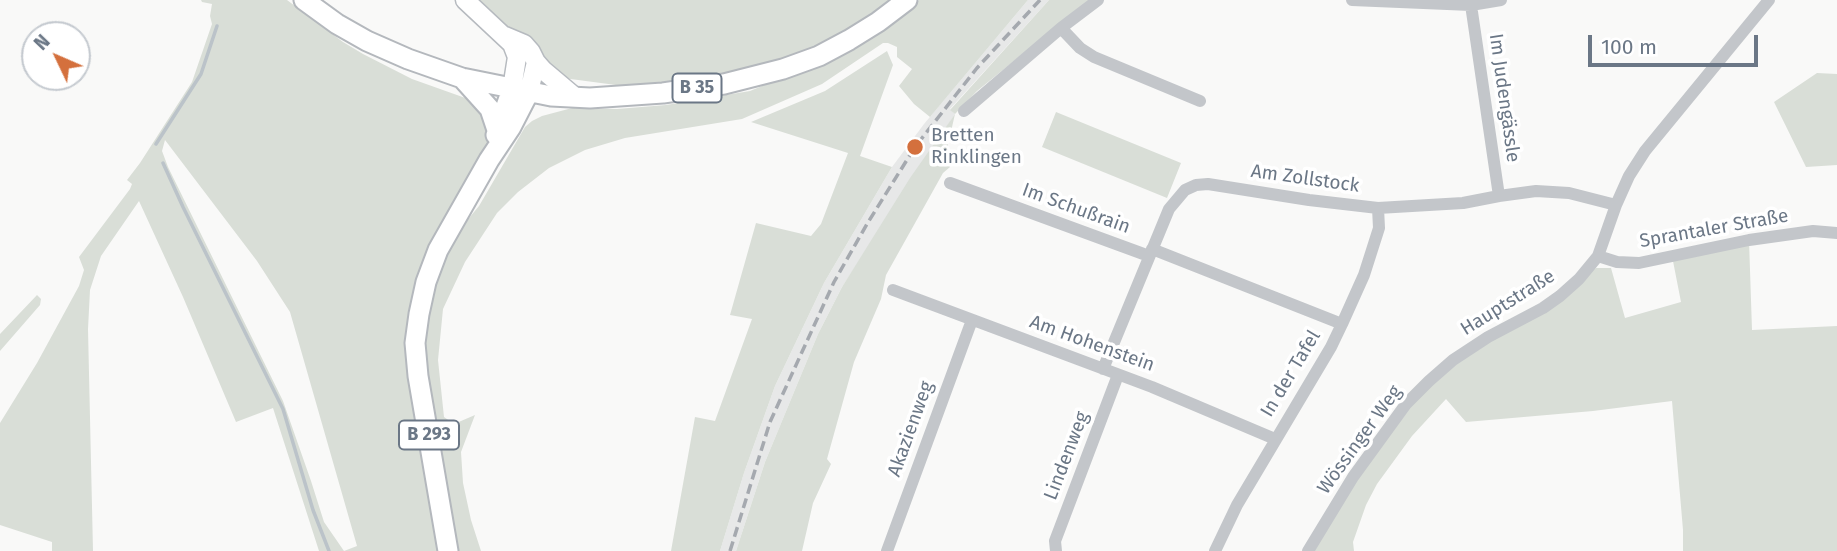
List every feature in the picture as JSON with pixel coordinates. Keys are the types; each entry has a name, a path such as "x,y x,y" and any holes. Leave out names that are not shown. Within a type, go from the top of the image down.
{"main road":[{"name":"B 35","path":"304,0 337,24 408,59 462,78 521,91 568,97 663,93 724,84 783,69 818,56 849,40 906,0"},
{"path":"462,78 485,101 504,129"},
{"name":"B 293","path":"448,551 418,376 415,343 419,314 434,260 489,160 521,91"},
{"name":"B 293","path":"504,129 533,111 568,97"}],"street":[{"path":"465,0 512,44 517,57 521,91"},
{"path":"964,111 1098,0"},
{"path":"1352,0 1471,5 1501,0"},
{"name":"Hauptstraße","path":"1453,360 1488,337 1543,308 1578,279 1598,256 1616,205 1629,176 1645,151 1769,0"},
{"name":"Im Judengässle","path":"1471,5 1499,196"},
{"path":"1061,28 1080,48 1094,57 1200,102"},
{"path":"503,35 524,44 536,62 568,97"},
{"path":"521,91 536,62"},
{"name":"Im Schußrain","path":"950,183 1151,253 1342,324"},
{"name":"Am Zollstock","path":"1103,369 1169,209 1185,190 1196,185 1208,184 1378,208 1464,203 1536,191 1569,193 1616,205"},
{"name":"In der Tafel","path":"1215,551 1237,505 1342,324 1364,275 1378,228 1378,208"},
{"name":"Sprantaler Straße","path":"1598,256 1617,262 1639,263 1749,240 1814,231 1837,233"},
{"name":"Am Hohenstein","path":"893,290 1152,387 1275,439"},
{"name":"Akazienweg","path":"893,549 972,320"},
{"name":"Wössinger Weg","path":"1308,551 1353,477 1406,404 1453,360"},
{"name":"Lindenweg","path":"1056,551 1055,541 1118,375"}],"shaded area":[{"path":"201,0 287,0 363,54 412,79 471,100 481,107 491,132 489,142 419,288 442,551 344,551 319,551 273,408 236,422 139,201 101,256 90,290 88,329 93,551 52,551 52,542 0,525 0,423 79,286 84,270 79,257 130,189 132,184 127,180 192,82 212,24 212,4","holes":["165,140 257,261 290,312 357,546 344,551 324,522 283,401 168,167 162,151"]},
{"path":"473,0 891,0 850,30 813,49 748,72 710,81 631,87 563,78"},
{"path":"919,0 1028,0 930,117 914,104 899,86 912,69 897,57 897,47 883,43 822,84 742,119 625,138 585,150 549,168 518,192 497,213 465,262 443,309 438,360 444,417 454,424 475,415 461,452 463,483 481,551 455,551 424,351 425,317 450,241 479,206 525,127 542,116 572,108 617,109 666,105 750,91 852,49 907,12"},
{"path":"1028,0 1049,0 950,109 955,114 842,287 818,334 765,462 736,551 720,551 775,386 824,283 892,167 924,124"},
{"path":"1049,0 1089,0 977,91 955,114 950,110"},
{"path":"887,51 893,65 860,156 892,167 824,283 775,386 720,551 671,551 695,417 715,421 752,319 730,315 756,223 811,236 821,224 848,153 751,122 825,91"},
{"path":"1817,73 1837,74 1837,165 1806,167 1774,102"},
{"path":"1056,112 1181,163 1167,198 1042,147"},
{"path":"955,114 947,149 953,151 950,167 943,173 886,275 881,299 854,362 827,459 831,464 813,503 802,551 736,551 765,462 818,334 842,287 910,178"},
{"path":"1749,240 1752,330 1837,326 1837,551 1683,551 1672,401 1466,422 1446,399 1412,436 1377,484 1366,505 1353,542 1354,551 1312,551 1365,467 1413,402 1454,364 1596,268 1611,268 1625,318 1681,302 1672,256"},
{"path":"37,295 41,299 40,305 0,351 0,334"}],"waterway":[{"path":"156,144 201,74 217,26"},
{"path":"163,163 283,409 313,510 329,551"}],"railway":[{"path":"730,551 770,422 834,282 915,147 977,68 1040,0"}],"place":[{"name":"Bretten Rinklingen","path":"915,147"}]}
